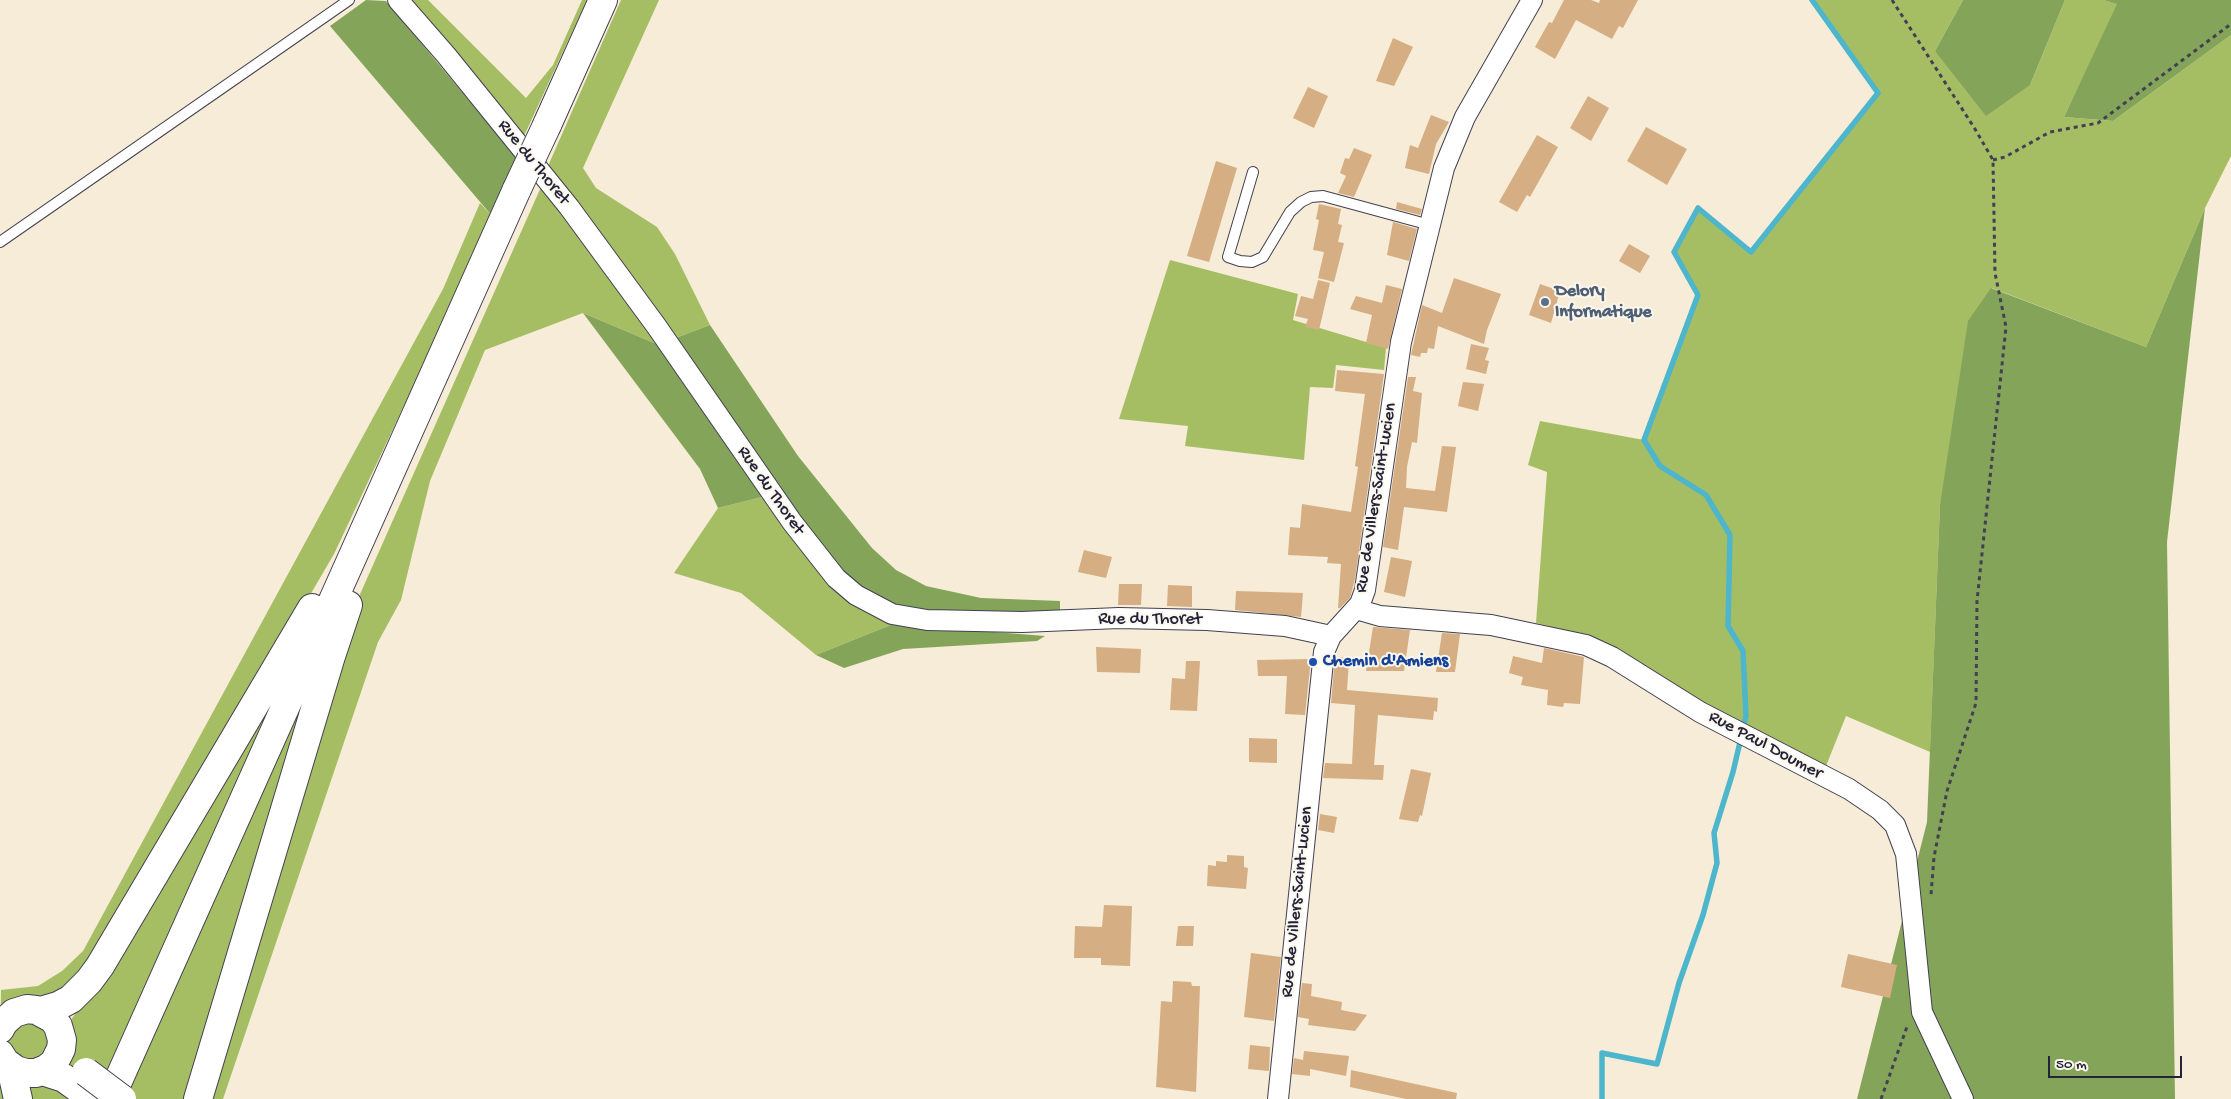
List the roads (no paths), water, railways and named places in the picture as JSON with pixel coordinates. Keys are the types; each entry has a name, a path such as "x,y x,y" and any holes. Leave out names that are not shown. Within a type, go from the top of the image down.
{"main road":[{"path":"110,1099 603,0"},
{"path":"15,1014 58,1006 71,998 89,981 100,966 310,612 376,480 425,395"},
{"path":"198,1099 334,648 354,591 394,492 425,395"},
{"path":"15,1014 49,1016 58,1026 62,1044 85,1085"},
{"path":"42,1071 54,1063 62,1044"},
{"path":"3,1058 26,1073 42,1071 122,1099"},
{"path":"3,1058 18,1099"}],"street":[{"name":"Rue du Thoret","path":"398,0 446,54 563,199 657,327 796,528 836,578 856,595 892,614 927,620 1041,622 1133,618 1207,620 1285,626 1331,636"},
{"name":"Rue de Villers-Saint-Lucien","path":"1278,1099 1302,873 1320,674 1324,652 1331,636 1356,609 1362,598 1368,578 1398,360 1444,168 1458,129 1532,0"},
{"name":"Rue Paul Doumer","path":"1356,609 1380,616 1491,625 1586,645 1612,657 1700,712 1849,789 1880,810 1895,826 1906,854 1922,1012 1963,1099"}],"lane":[{"path":"0,242 348,0"},
{"path":"1253,172 1228,257 1240,261 1252,262 1263,257 1290,212 1301,202 1311,197 1323,196 1430,225"}],"waterway":[{"path":"1743,729 1746,716 1743,651 1728,626 1730,535 1706,495 1660,466 1644,440 1698,295 1674,252 1698,208 1751,252 1878,93 1812,0"},
{"path":"1602,1099 1602,1053 1657,1064 1679,983 1703,915 1717,863 1714,833 1733,772 1740,742"}],"place":[{"name":"Delory Informatique","path":"1545,302"},
{"name":"Chemin d'Amiens","path":"1313,662"}]}
